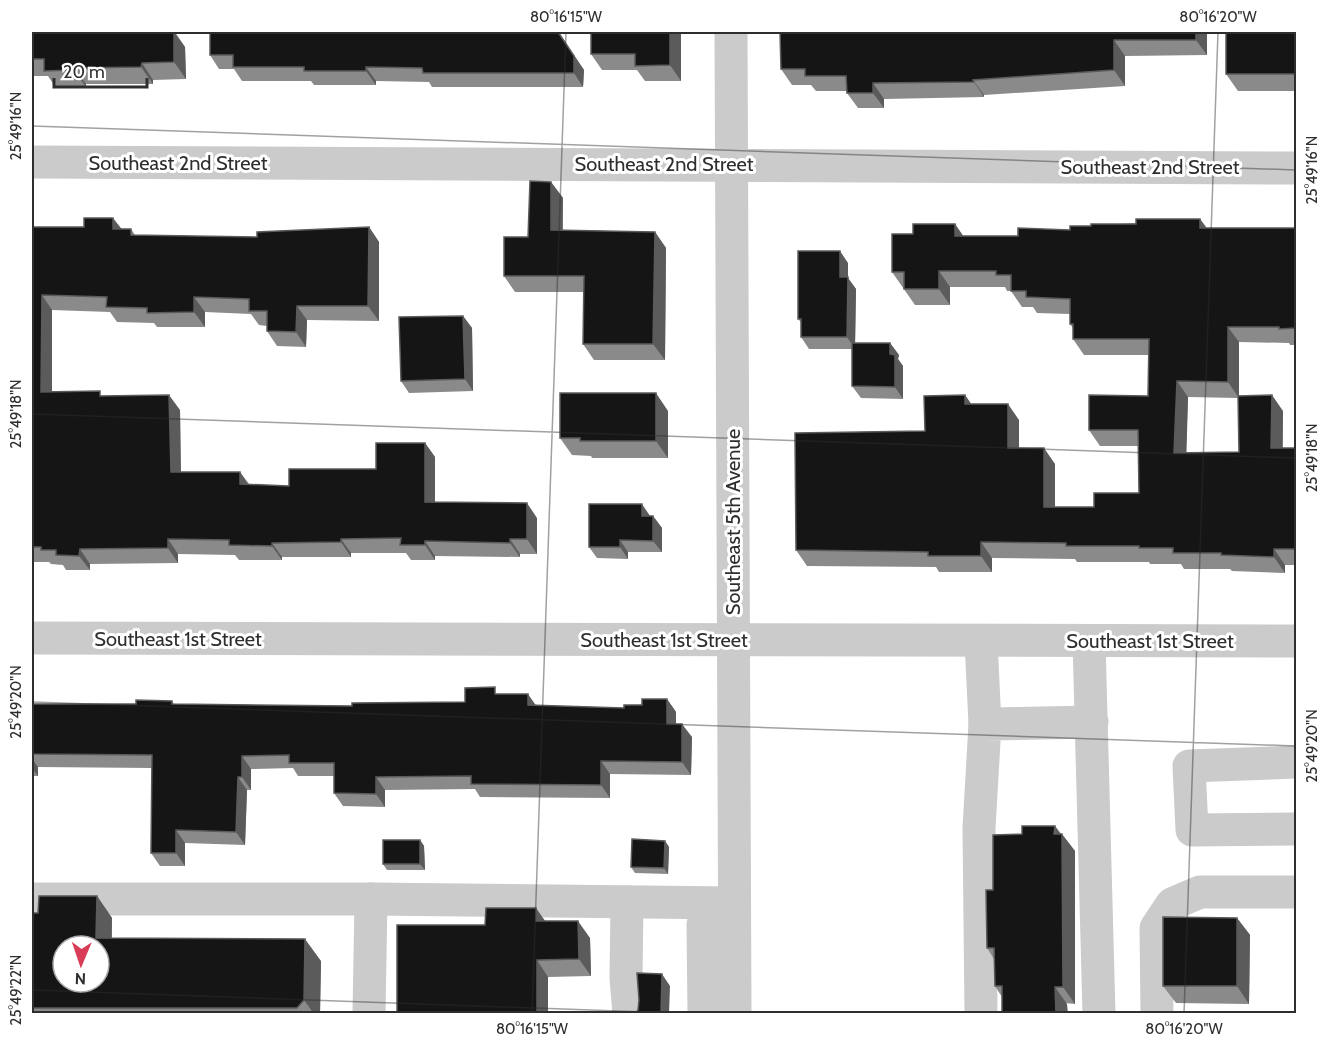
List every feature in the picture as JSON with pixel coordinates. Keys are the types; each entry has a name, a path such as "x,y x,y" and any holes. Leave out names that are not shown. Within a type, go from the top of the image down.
{"street":[{"name":"Southeast 5th Avenue","path":"731,32 735,1014"},
{"name":"Southeast 2nd Street","path":"32,162 1296,168"},
{"name":"Southeast 1st Street","path":"32,638 1296,641"},
{"path":"981,641 985,724 979,828 981,1014"},
{"path":"1089,641 1098,1014"},
{"path":"985,724 1092,722"},
{"path":"1296,762 1189,766 1192,830 1296,829"},
{"path":"1157,1014 1156,928 1172,904 1200,892 1296,892"},
{"path":"32,899 627,902 734,914"},
{"path":"369,1014 370,899"},
{"path":"627,902 626,978 629,1014"},
{"path":"704,1014 703,925 734,914"}],"building":[{"path":"32,32 174,32 174,62 142,63 141,67 44,71 44,59 32,59"},
{"path":"210,32 558,32 574,56 574,73 423,73 422,68 366,67 366,71 304,71 304,67 233,67 233,55 210,55"},
{"path":"591,32 670,32 670,65 635,66 635,54 591,54"},
{"path":"780,32 1196,32 1196,40 1114,40 1114,70 973,80 974,82 873,83 873,93 847,93 846,76 805,76 805,69 781,69"},
{"path":"1226,32 1296,32 1296,74 1226,74"},
{"path":"530,181 551,182 551,230 655,232 653,344 583,344 584,276 504,276 504,237 528,237"},
{"path":"84,218 113,218 113,229 131,229 131,235 257,237 257,232 369,227 368,306 297,306 296,332 267,331 267,311 249,311 249,299 194,297 194,312 147,313 147,308 106,307 107,297 42,295 41,392 100,391 100,396 169,395 171,472 240,472 240,484 289,486 289,469 376,469 376,443 425,443 425,502 527,503 527,539 510,539 510,543 425,541 425,545 400,545 401,538 341,539 341,542 272,543 272,546 229,545 229,540 168,539 168,548 80,549 79,556 56,555 56,550 41,550 41,547 32,547 32,227 84,227"},
{"path":"1136,219 1200,219 1200,228 1296,228 1296,328 1228,327 1228,382 1177,381 1174,453 1239,452 1238,396 1272,395 1271,448 1296,448 1296,549 1274,549 1274,557 1221,555 1221,553 1173,553 1173,548 1139,548 1139,546 1066,546 1066,543 981,542 981,556 928,556 928,552 796,550 795,433 925,431 924,396 965,395 965,404 1008,404 1008,448 1044,448 1044,507 1094,507 1094,493 1139,493 1138,430 1089,430 1089,395 1148,396 1149,339 1073,339 1073,324 1070,324 1070,299 1026,297 1026,291 1011,291 1011,275 996,275 996,271 939,271 939,289 904,289 904,272 892,272 892,234 913,234 913,224 955,224 955,236 1018,236 1018,228 1070,230 1070,226 1091,226 1091,224 1136,224"},
{"path":"798,251 840,251 840,277 848,277 847,337 801,337 801,319 798,319"},
{"path":"463,316 465,379 401,381 399,317"},
{"path":"852,343 890,343 890,354 895,355 895,387 852,386"},
{"path":"560,393 656,393 656,441 580,441 580,438 560,438"},
{"path":"589,504 642,504 642,516 653,516 653,541 620,540 620,547 589,547"},
{"path":"495,687 495,694 528,694 528,705 624,708 624,705 642,705 642,699 667,699 667,724 682,724 682,762 601,761 601,785 471,784 471,776 376,777 376,794 334,793 334,763 289,763 289,755 242,756 242,777 238,777 236,832 176,830 176,853 151,853 152,755 32,754 32,704 136,704 136,700 172,701 172,704 352,706 352,703 465,702 465,688"},
{"path":"1022,826 1055,826 1054,834 1062,834 1063,987 1055,987 1056,1013 1002,1013 1002,986 995,986 994,948 987,948 986,890 993,890 993,835 1022,834"},
{"path":"632,839 665,841 664,868 631,867"},
{"path":"383,840 420,840 420,864 383,864"},
{"path":"39,896 97,896 96,934 51,934 51,994 111,994 111,938 305,939 304,1000 297,1008 32,1008 32,913 38,913"},
{"path":"486,908 536,908 536,921 578,921 579,959 537,960 537,1012 397,1012 397,925 485,925"},
{"path":"1163,917 1237,918 1237,986 1163,986"},
{"path":"637,973 662,974 661,1014 635,1014 639,1000"}]}
